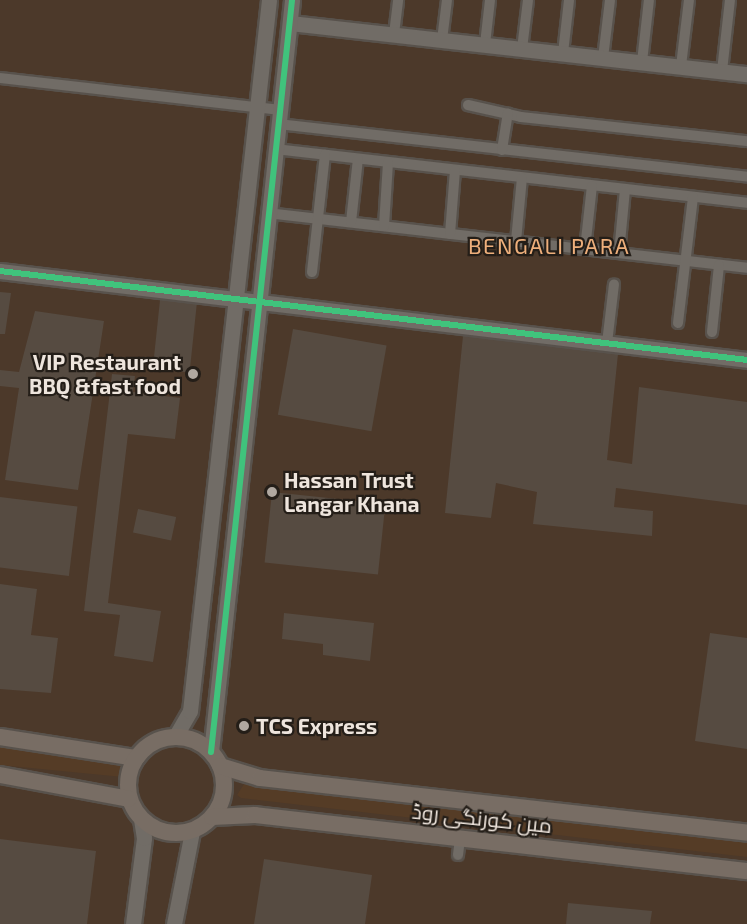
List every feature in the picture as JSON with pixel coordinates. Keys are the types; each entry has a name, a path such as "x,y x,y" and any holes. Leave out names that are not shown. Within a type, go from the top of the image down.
{"main road":[{"path":"0,737 136,758"},
{"path":"175,737 211,752 220,766 224,793 212,817 192,831 164,832 141,818 129,799 136,758 155,742 175,737"},
{"name":"مین کورنگی روڈ","path":"220,766 260,778 747,833"},
{"path":"0,775 129,799"},
{"name":"مین کورنگی روڈ","path":"212,817 255,815 459,847 747,871"}],"street":[{"path":"175,737 190,711 270,0"},
{"path":"211,752 257,302 292,0"},
{"path":"394,34 398,0"},
{"path":"442,40 447,0"},
{"path":"485,44 490,0"},
{"path":"522,49 528,0"},
{"path":"563,53 569,0"},
{"path":"603,58 610,0"},
{"path":"642,62 649,0"},
{"path":"681,66 689,0"},
{"path":"722,71 730,0"},
{"path":"290,23 747,74"},
{"path":"0,78 257,107 279,117 502,150 747,177"},
{"path":"468,105 507,113 747,141"},
{"path":"502,150 507,113"},
{"path":"275,149 747,203"},
{"path":"312,272 325,155"},
{"path":"351,222 358,159"},
{"path":"384,226 388,162"},
{"path":"450,234 455,170"},
{"path":"516,241 522,178"},
{"path":"585,249 592,186"},
{"path":"619,253 625,190"},
{"path":"678,323 693,197"},
{"path":"267,213 747,268"},
{"path":"712,332 719,265"},
{"path":"0,271 747,360"},
{"path":"607,343 614,284"},
{"path":"134,924 144,838 141,818"},
{"path":"174,924 192,831"}],"shaded area":[{"path":"0,0 747,0 747,924 0,924"},
{"path":"0,747 122,761 123,777 0,765"},
{"path":"244,784 747,841 747,857 241,798 237,795"}],"building":[{"path":"0,292 11,293 5,334 0,334"},
{"path":"160,300 197,304 190,372 153,369"},
{"path":"35,311 104,321 78,490 5,480 19,388 0,386 0,370 19,372"},
{"path":"293,329 387,345 371,431 278,415"},
{"path":"463,336 618,354 607,460 632,464 639,387 747,402 747,505 616,488 614,507 653,511 652,536 533,524 537,492 496,483 491,518 445,513"},
{"path":"112,374 135,376 133,392 180,398 175,439 128,434 108,603 161,611 153,662 114,656 120,615 84,611"},
{"path":"272,492 385,504 378,575 265,563"},
{"path":"0,497 77,507 69,576 0,568"},
{"path":"138,509 176,517 171,541 133,532"},
{"path":"0,584 37,589 31,635 58,638 51,693 0,689"},
{"path":"284,613 374,623 370,661 323,655 323,644 282,639"},
{"path":"710,633 747,638 747,749 695,741"},
{"path":"0,839 96,851 87,924 0,924"},
{"path":"264,859 372,875 365,924 254,924"},
{"path":"568,903 652,911 650,924 566,924"}],"cycle path":[{"path":"211,752 292,0"},
{"path":"0,271 747,360"}],"place":[{"name":"VIP Restaurant BBQ &fast food","path":"193,374"},
{"name":"Hassan Trust Langar Khana","path":"272,492"},
{"name":"TCS Express","path":"244,726"}],"district":[{"name":"BENGALI PARA","path":"549,246"}]}
